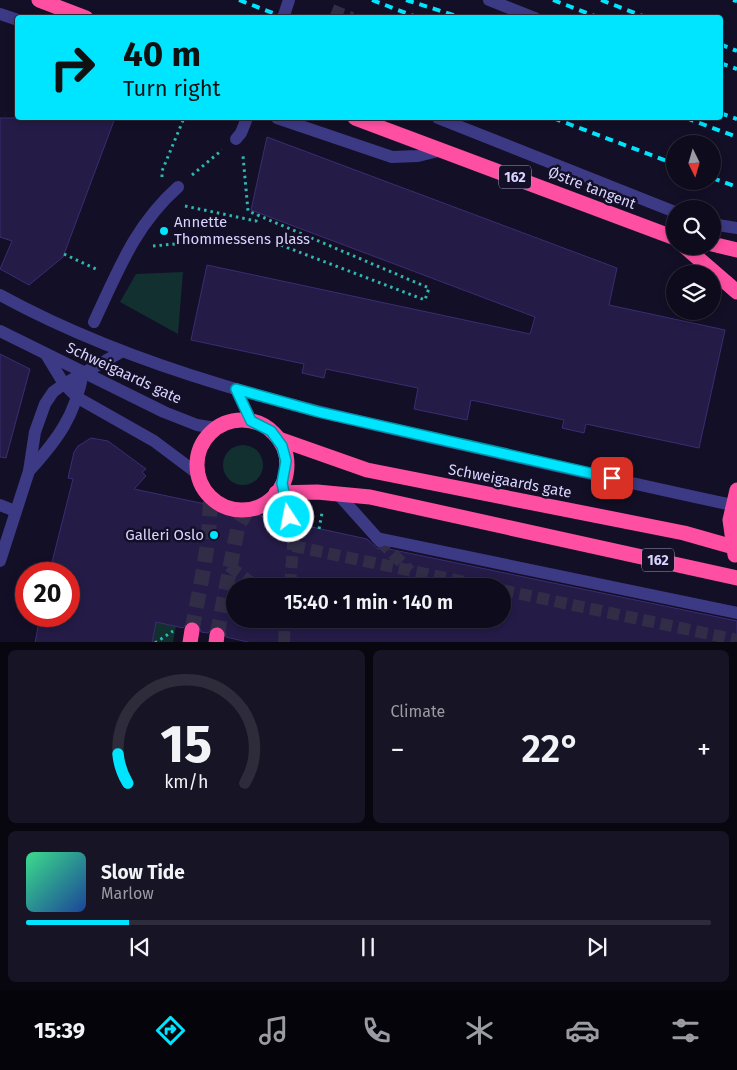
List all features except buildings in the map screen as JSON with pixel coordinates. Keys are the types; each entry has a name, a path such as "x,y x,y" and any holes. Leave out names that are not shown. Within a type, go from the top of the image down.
{"highway":[{"path":"39,0 78,15"},
{"name":"Østre tangent","path":"360,120 666,235"},
{"path":"721,246 737,250"},
{"path":"694,255 737,292"},
{"path":"251,421 232,421 216,428 206,437 200,448 197,461 198,474 210,496 228,507 238,509 259,506 281,490 286,461 279,439"},
{"name":"162","path":"251,421 266,428 279,439"},
{"name":"Schweigaards gate","path":"279,439 367,470 684,533 736,551"},
{"name":"162","path":"281,490 370,497 737,578"},
{"name":"162","path":"684,533 711,534 724,527 730,520 735,506 737,490"},
{"name":"162","path":"730,520 736,551"}],"street":[{"path":"284,15 289,0"},
{"path":"489,0 527,15"},
{"path":"0,14 15,19"},
{"path":"283,120 392,157 418,156 442,150"},
{"path":"443,120 666,208"},
{"path":"94,322 129,248 152,213 178,187"},
{"path":"721,225 737,228"},
{"path":"0,295 121,352 236,389 319,412 735,506"},
{"name":"Schweigaards gate","path":"0,331 47,356 178,418 197,425 216,428"},
{"path":"0,562 29,471 35,432 45,404 53,392 64,384 121,352"},
{"name":"Schweigaards gate","path":"47,356 64,384 78,398 154,442 198,474"},
{"path":"29,471 56,441 78,398 83,372"},
{"path":"236,389 251,421"},
{"path":"281,490 290,522"},
{"path":"337,493 379,540 737,613"},
{"path":"0,505 15,511"}],"path":[{"path":"178,187 242,130"},
{"path":"129,248 258,236 426,300 430,288 248,211 242,130"},
{"path":"256,221 258,215"},
{"path":"64,254 115,278"},
{"path":"319,529 322,513"},
{"path":"155,642 170,631 187,635"}],"green space":[{"path":"183,272 178,334 120,302 136,274"},
{"path":"247,445 254,448 260,454 263,465 262,473 254,482 247,485 239,485 232,482 224,473 223,461 226,454 235,446"},
{"path":"156,622 176,626 173,642 152,642"}],"tunnel":[{"path":"332,10 344,15"},
{"path":"192,630 207,547 210,496"},
{"path":"217,635 238,526 248,509"},
{"path":"290,522 293,546 291,578"},
{"path":"380,541 410,571"},
{"path":"293,546 446,578"},
{"path":"229,566 245,578"},
{"path":"511,592 737,640"},
{"path":"284,642 285,628"}],"railway":[{"path":"239,0 278,15"},
{"path":"372,0 411,15"},
{"path":"406,0 454,15"},
{"path":"553,0 592,15"},
{"path":"601,0 640,15"},
{"path":"733,0 737,1"},
{"path":"723,45 737,51"},
{"path":"723,64 737,69"},
{"path":"723,114 737,119"},
{"path":"558,120 666,161"},
{"path":"691,120 737,137"},
{"path":"721,181 737,187"}],"place":[{"name":"Annette Thommessens plass","path":"164,231"},
{"name":"Galleri Oslo","path":"214,535"}],"route":[{"path":"289,517 282,483 286,469 285,453 279,439 271,431 251,421 236,389 378,426 612,478"}]}
